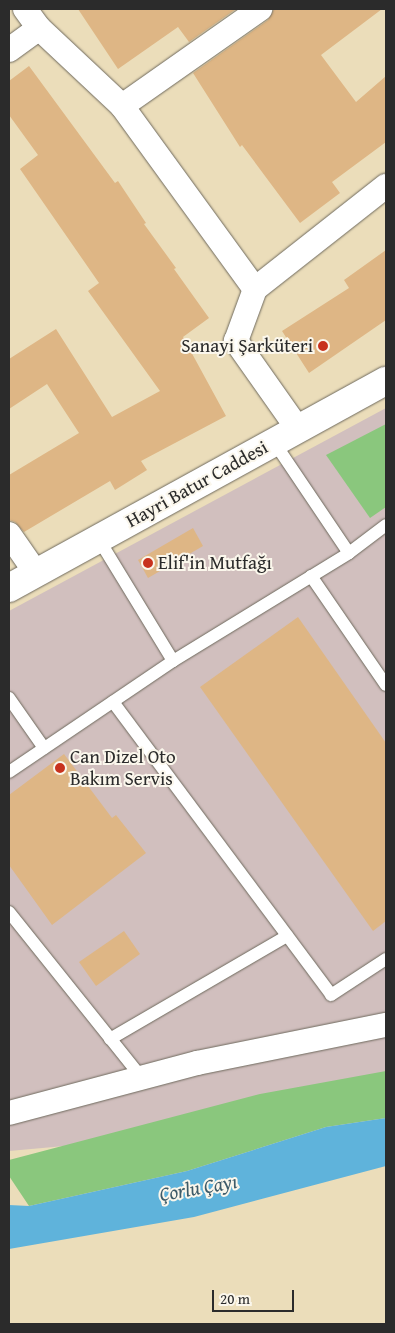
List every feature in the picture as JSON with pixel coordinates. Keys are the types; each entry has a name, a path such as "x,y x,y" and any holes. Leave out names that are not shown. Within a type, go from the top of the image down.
{"main road":[{"name":"Hayri Batur Caddesi","path":"9,588 386,381"}],"street":[{"path":"26,9 39,28 122,106 255,289"},
{"path":"122,106 260,9"},
{"path":"9,50 39,28"},
{"path":"298,429 236,341 255,289 386,186"},
{"path":"9,534 36,573"},
{"path":"9,1113 197,1063 386,1026"}],"lane":[{"path":"274,442 349,552"},
{"path":"9,772 173,661 385,529"},
{"path":"98,538 173,661"},
{"path":"311,576 386,685"},
{"path":"9,698 44,748"},
{"path":"113,702 331,996 386,959"},
{"path":"9,912 141,1078"},
{"path":"110,1039 286,936"}],"shaded area":[{"path":"386,408 386,1079 176,1136 9,1151 9,611"}],"green space":[{"path":"386,424 386,507 370,518 326,455"},
{"path":"386,1071 386,1118 326,1127 187,1171 29,1206 9,1176 9,1160 260,1094"}],"water":[{"name":"Çorlu Çayı","path":"386,1118 386,1166 194,1217 9,1249 9,1205 29,1206 187,1171 326,1127"}],"building":[{"path":"78,9 236,9 189,42 178,27 118,69"},
{"path":"274,9 382,9 321,55 356,102 386,76 386,142 332,182 340,193 300,223 242,145 240,147 193,73 268,20"},
{"path":"29,66 115,183 118,181 146,223 144,224 209,318 183,337 226,416 141,461 147,470 115,490 110,481 24,532 15,522 9,520 9,475 79,433 47,384 9,409 9,359 56,329 112,417 160,391 88,291 99,283 20,169 38,155 9,115 9,81"},
{"path":"386,250 386,320 309,373 282,331 349,288 344,280"},
{"path":"193,528 203,546 148,578 138,560"},
{"path":"298,617 386,743 386,921 373,931 200,687"},
{"path":"64,754 112,818 116,815 146,853 52,925 9,865 9,795"},
{"path":"124,931 140,954 96,986 79,962"}],"place":[{"name":"Sanayi Şarküteri","path":"323,346"},
{"name":"Elif'in Mutfağı","path":"148,563"},
{"name":"Can Dizel Oto Bakım Servis","path":"60,768"}]}
